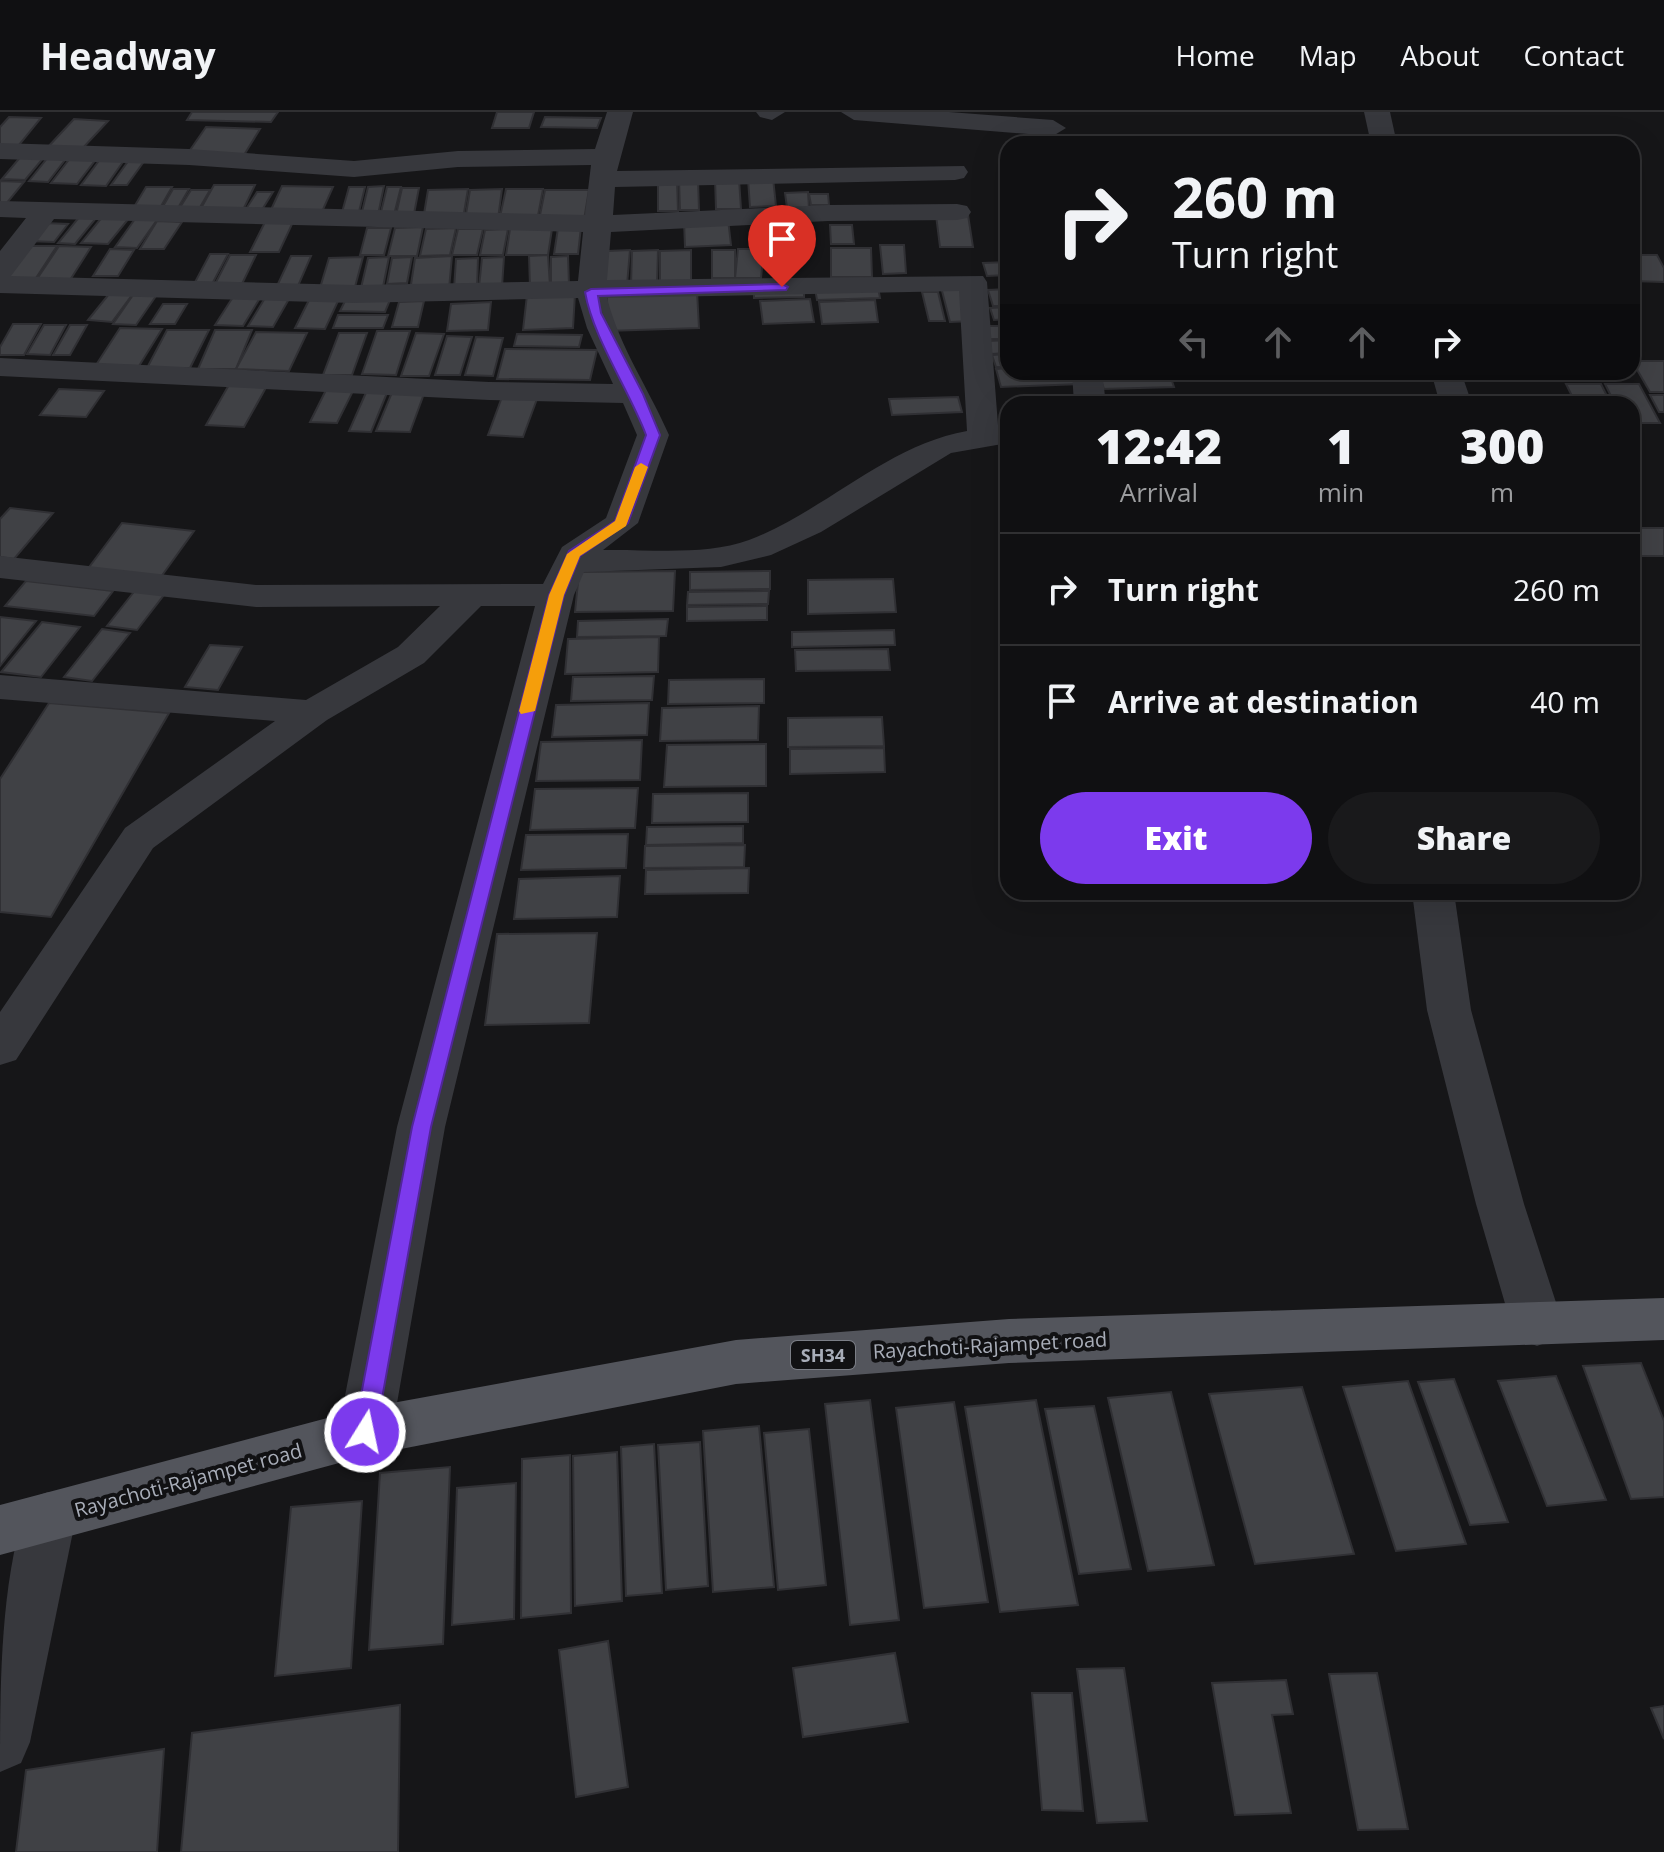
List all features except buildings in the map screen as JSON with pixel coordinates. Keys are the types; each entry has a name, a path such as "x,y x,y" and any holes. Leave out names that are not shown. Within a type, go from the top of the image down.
{"main road":[{"name":"Rayachoti-Rajampet road","path":"24,1524 365,1432 736,1362 1009,1341 1664,1319"}],"street":[{"path":"365,1432 421,1127 563,578 574,554 621,523 653,435 637,394 595,313 591,292 604,168 620,112"},
{"path":"854,112 1053,128"},
{"path":"1377,112 1382,136"},
{"path":"0,151 189,157 354,169 403,167 458,159 604,168 955,172"},
{"path":"0,209 597,224 828,213 957,212"},
{"path":"0,270 47,209"},
{"path":"0,284 354,294 591,292 973,282 995,434 941,445 809,525 759,548 721,557 563,578 471,596 256,596 0,567"},
{"path":"0,367 489,391 637,394"},
{"path":"0,1048 139,838 313,712 411,655 471,596"},
{"path":"0,687 313,712"},
{"path":"1434,900 1449,1010 1500,1204 1537,1324"},
{"path":"0,1742 24,1524"}],"slow traffic":[{"path":"527,711 556,595 574,554 621,523 641,467"}],"route":[{"path":"365,1432 421,1127 556,595 574,554 621,523 653,435 637,394 595,313 591,292 782,287"}]}
